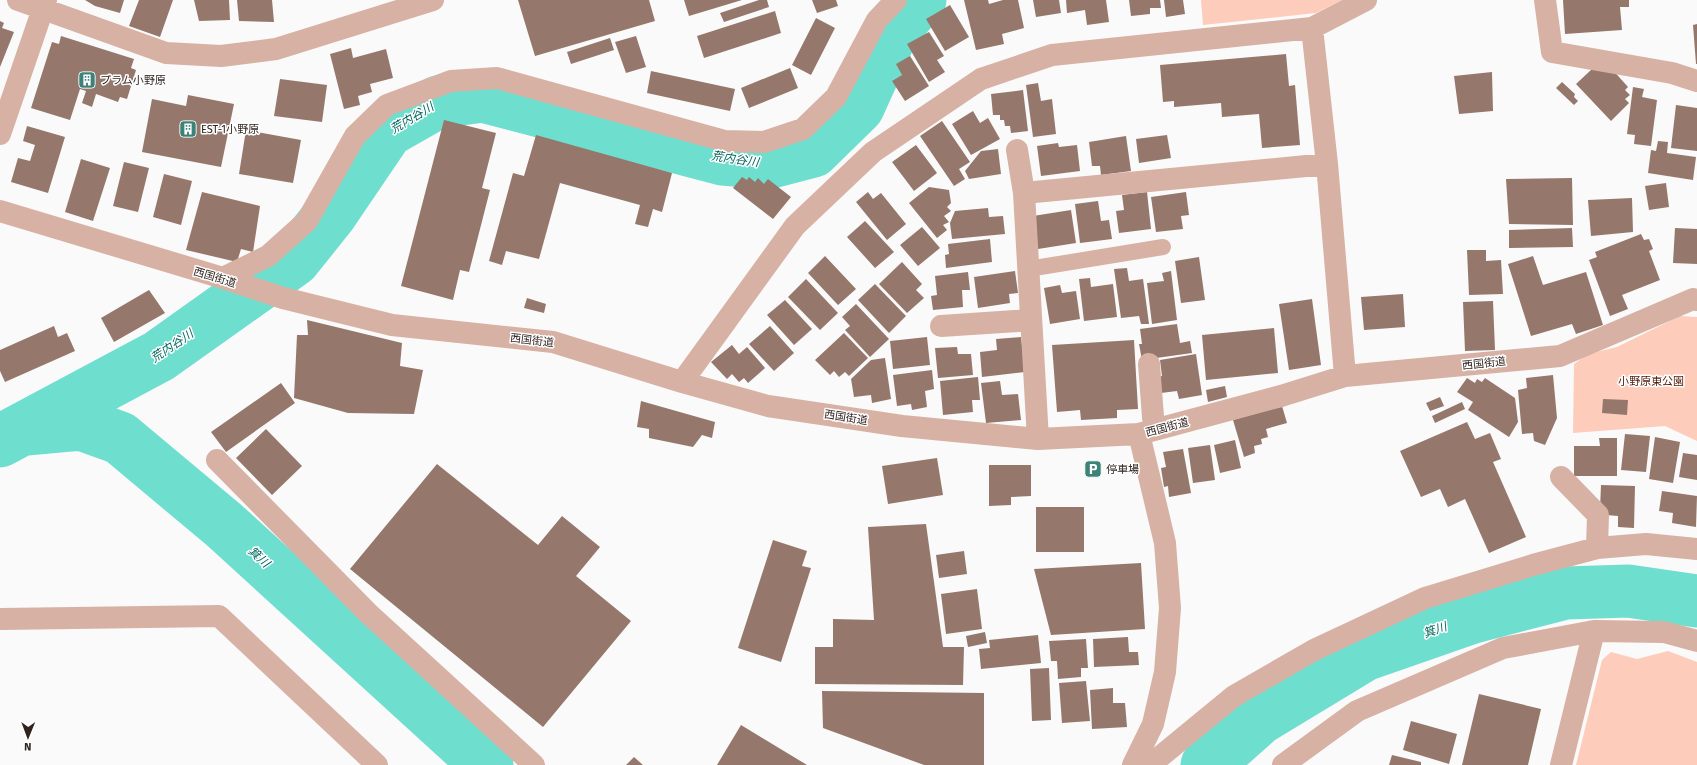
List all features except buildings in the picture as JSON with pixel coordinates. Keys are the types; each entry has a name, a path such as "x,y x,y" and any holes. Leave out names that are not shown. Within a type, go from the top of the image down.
{"street":[{"path":"18,0 44,5 166,53 221,56 276,49 433,0"},
{"path":"223,278 268,256 306,221 355,136 386,105 451,81 497,78 725,141 764,142 803,129 836,97 877,20 896,0"},
{"path":"682,382 795,226 873,152 981,79 1052,55 1312,28 1366,0"},
{"path":"1544,0 1552,52 1672,73 1697,81"},
{"path":"0,134 44,5"},
{"path":"1312,28 1327,164 1345,376"},
{"path":"1017,150 1024,193 1038,439"},
{"path":"1024,193 1327,164"},
{"name":"西国街道","path":"0,211 223,278 282,298 392,326 553,342 682,382 768,406 902,426 1038,439 1147,432 1281,396 1345,376 1560,356 1693,299 1697,300"},
{"path":"941,326 1032,320"},
{"path":"1133,765 1153,724 1165,672 1170,608 1165,543 1147,432 1149,364"},
{"path":"217,460 368,613 534,765"},
{"path":"1561,477 1598,515 1597,548"},
{"path":"1150,765 1234,696 1314,650 1425,598 1533,565 1597,548 1646,544 1697,549"},
{"path":"0,619 219,616 377,765"},
{"path":"1283,765 1357,712 1503,648 1594,631 1664,632 1697,641"},
{"path":"1561,765 1594,631"}],"lane":[{"path":"1028,270 1163,247"}],"green space":[{"path":"1201,0 1342,0 1316,13 1203,25"},
{"name":"小野原東公園","path":"1680,316 1697,317 1697,441 1665,426 1573,433 1574,364 1588,354 1617,347"},
{"path":"1668,651 1697,662 1697,765 1576,765 1602,660 1611,652 1637,659"}],"waterway":[{"name":"荒内谷川","path":"0,441 159,356 294,260 330,215 387,131 438,102 483,96 723,159 767,163 813,151 858,107 892,32 920,0"},
{"name":"箕川","path":"26,429 81,424 120,438 224,525 487,765"},
{"name":"箕川","path":"1207,765 1260,718 1364,655 1473,617 1565,593 1628,591 1697,601"}],"place":[{"name":"プラム小野原","path":"87,80"},
{"name":"EST-1小野原","path":"188,129"},
{"name":"停車場","path":"1093,469"}]}
